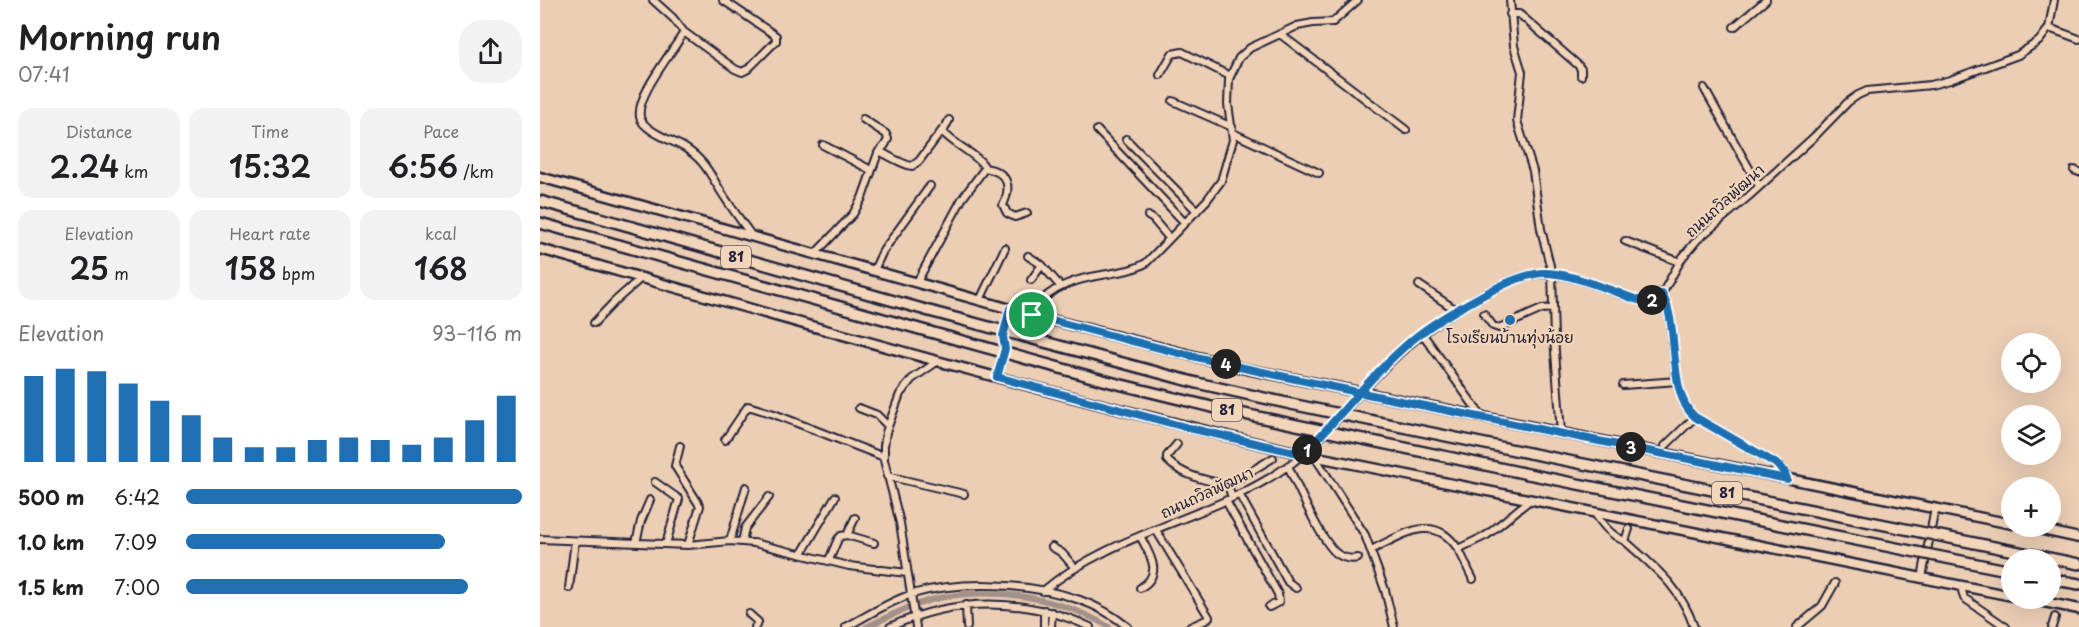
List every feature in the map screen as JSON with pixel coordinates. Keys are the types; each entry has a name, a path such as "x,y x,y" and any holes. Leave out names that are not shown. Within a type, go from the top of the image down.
{"highway":[{"name":"81","path":"540,201 933,312 1197,382 1314,409 2079,564"},
{"name":"81","path":"540,223 1079,374 1197,403 1528,474 2001,569"},
{"path":"2061,581 2079,584"}],"main road":[{"path":"540,177 1032,315 1241,368 2001,522"},
{"path":"540,249 938,361 1189,428 1303,454 2001,594"},
{"path":"2061,534 2079,538"},
{"path":"2061,605 2079,609"}],"street":[{"path":"653,0 673,18 684,32 742,72 776,42 776,36 723,0"},
{"path":"1032,315 1047,295 1060,286 1099,275 1141,267 1208,200 1221,181 1230,151 1232,130 1228,104 1230,76 1234,65 1244,52 1305,24 1333,22 1358,0"},
{"path":"1509,0 1514,46 1522,72 1517,121 1533,171 1541,230 1552,274 1561,433"},
{"path":"1734,27 1767,0"},
{"path":"2054,0 2049,28 2079,39"},
{"path":"1510,14 1519,14 1535,27 1578,65 1581,69 1581,76"},
{"name":"ถนนถวิลพัฒนา","path":"1043,591 1075,568 1109,549 1232,498 1288,466 1303,454 1387,363 1422,333 1456,310 1518,278 1538,273 1586,282 1642,301 1652,300 1662,294 1680,262 1697,240 1858,95 1867,91 1931,85 1991,67 2030,49 2049,28"},
{"path":"684,32 645,93 640,116 643,124 649,129 684,148 708,168 752,236"},
{"path":"1280,34 1406,130"},
{"path":"1160,75 1172,54 1182,52 1230,76"},
{"path":"1704,88 1759,186"},
{"path":"1173,102 1319,173"},
{"path":"815,254 854,214 879,151 885,145 888,136 863,118"},
{"path":"879,151 903,164 912,166 919,161 949,120"},
{"path":"943,129 945,135 956,145 980,160 985,168 1000,174 1008,184 1009,192 1003,205 1007,213 1015,217 1027,213"},
{"path":"1097,130 1185,223"},
{"path":"1126,139 1197,211"},
{"path":"823,145 871,170"},
{"path":"917,282 962,199 985,168"},
{"path":"874,270 883,251 930,186"},
{"path":"1148,216 1169,238"},
{"path":"1625,241 1680,262"},
{"path":"980,300 1005,248"},
{"path":"1028,256 1042,265 1060,286"},
{"path":"1031,280 1042,265"},
{"path":"594,323 640,278"},
{"path":"1419,285 1456,310"},
{"path":"1662,294 1670,313 1678,381 1686,410 1775,463 1784,471 1787,479"},
{"path":"1484,314 1493,326 1499,328 1542,309 1553,308"},
{"path":"997,377 1005,349 1003,336 1010,309"},
{"path":"1422,333 1482,418"},
{"path":"916,627 900,523 884,458 888,426 900,394 906,386 938,361"},
{"path":"1623,385 1678,381"},
{"path":"725,440 748,406 774,414 884,458"},
{"path":"859,408 877,415 888,426"},
{"path":"1665,446 1695,417"},
{"path":"1178,444 1167,456 1167,460 1175,468 1206,480 1228,485 1273,458"},
{"path":"680,446 675,466 700,506 688,545"},
{"path":"1315,456 1365,535 1385,590 1394,627"},
{"path":"1288,466 1326,542 1346,559 1358,558"},
{"path":"887,476 964,494"},
{"path":"655,482 679,500 666,544"},
{"path":"1228,485 1278,594 1279,602 1269,607"},
{"path":"730,542 746,487"},
{"path":"742,542 746,528 769,497"},
{"path":"802,553 835,497"},
{"path":"1232,498 1288,582 1296,588"},
{"path":"636,543 641,521 650,500"},
{"path":"1458,549 1487,535 1530,500"},
{"path":"1922,578 1935,508"},
{"path":"1594,512 1613,534 1625,541 1672,585 1685,605 1694,627"},
{"path":"847,535 855,518"},
{"path":"1371,550 1424,528 1439,531 1458,549 1473,579"},
{"path":"1625,541 1629,529"},
{"path":"1156,530 1208,616 1206,620 1190,627"},
{"path":"829,560 839,537 847,535 874,543"},
{"path":"1140,536 1151,558 1154,572 1149,582 1140,588"},
{"path":"540,539 688,545 742,542 762,544 863,568 907,573"},
{"path":"569,588 575,541"},
{"path":"1052,547 1062,553 1075,568"},
{"path":"1797,627 1822,606 1835,584"},
{"path":"846,627 912,598 972,586 996,586 1043,591 1080,600 1102,610 1128,627"},
{"path":"1961,587 1964,598 2006,627"},
{"path":"890,627 914,616 942,609 996,603 1052,612 1090,627"},
{"path":"966,605 968,627"},
{"path":"1044,610 1044,627"},
{"path":"1051,627 1052,612"},
{"path":"749,614 758,622 755,627"},
{"path":"2052,627 2055,617"}],"waterway":[{"path":"866,627 939,598 983,594 1005,594 1049,602 1070,608 1109,627"}],"place":[{"name":"โรงเรียนบ้านทุ่งน้อย","path":"1510,320"}],"route":[{"path":"1032,315 1010,309 1003,336 1005,349 997,377 1189,428 1303,454 1330,427 1361,392 1383,368 1412,340 1443,318 1518,278 1538,273 1552,274 1586,282 1642,301 1652,300 1662,294 1670,313 1676,375 1686,410 1775,463 1784,471 1787,479 1482,418 1361,392 1241,368 1032,315"}]}
